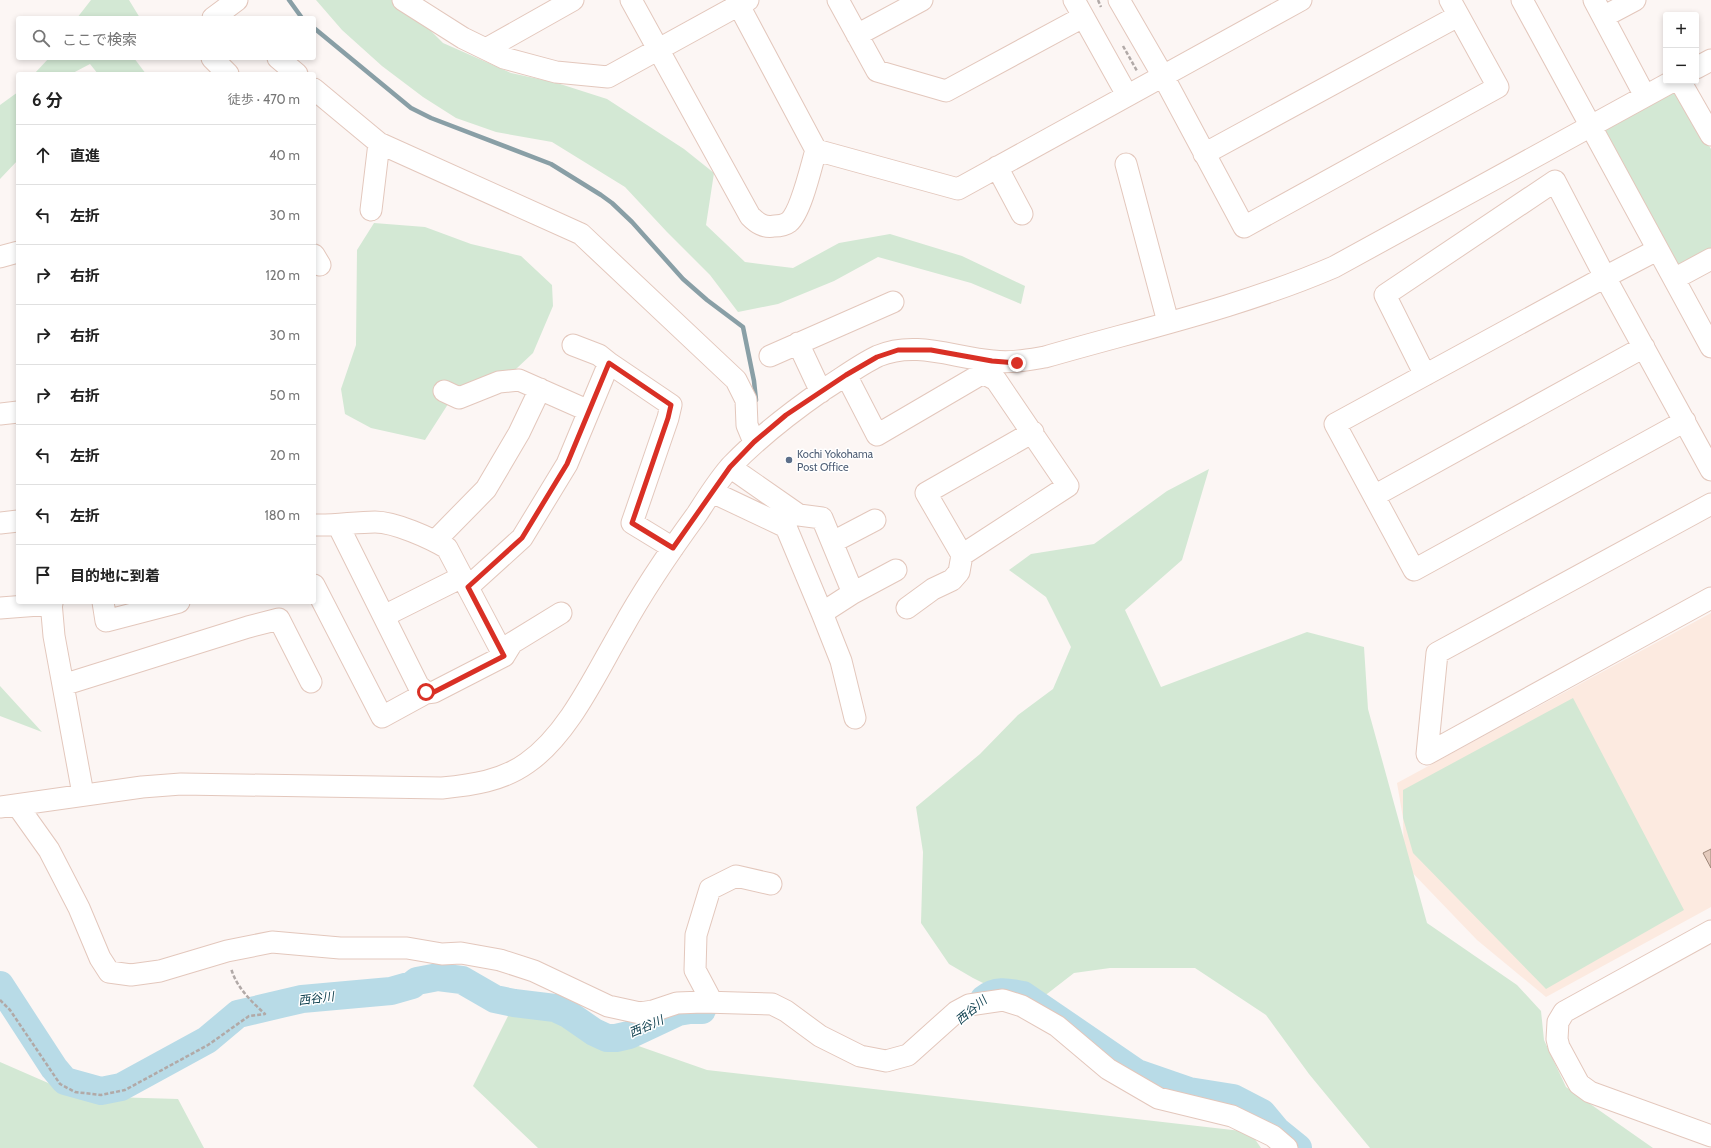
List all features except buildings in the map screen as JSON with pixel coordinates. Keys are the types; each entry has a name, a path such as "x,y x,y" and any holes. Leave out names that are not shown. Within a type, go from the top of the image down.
{"street":[{"path":"403,0 463,38 504,58 556,72 608,77 658,50 741,2 816,150 798,209 788,222 777,226 765,226 756,222 750,216 658,50 631,0"},
{"path":"486,49 573,0"},
{"path":"838,0 877,71 946,91 1079,8 1127,95"},
{"path":"857,35 922,0"},
{"path":"1119,0 1163,76 1204,154 1244,227 1498,87 1454,8 1204,154"},
{"path":"816,150 958,189 1301,0"},
{"path":"1522,0 1711,347"},
{"path":"1635,0 1599,9 1645,96"},
{"path":"217,16 237,7"},
{"path":"214,60 226,72"},
{"path":"280,60 295,72"},
{"path":"1699,66 1711,60"},
{"path":"846,375 877,435 987,367 1017,363 1045,356 1251,299 1295,284 1334,267 1667,84"},
{"path":"1682,84 1711,135"},
{"path":"316,90 379,143 580,234 736,380 746,400 747,425 754,442"},
{"path":"371,210 379,143"},
{"path":"1126,164 1168,322"},
{"path":"997,167 1022,214"},
{"path":"1425,375 1385,295 1555,181 1711,470"},
{"path":"1658,250 1605,276 1335,424 1414,570 1685,421"},
{"path":"0,257 16,253"},
{"path":"1674,279 1711,259"},
{"path":"770,356 893,302"},
{"path":"798,343 821,392"},
{"path":"573,345 599,355 671,405 668,418 632,523 673,548"},
{"path":"1374,496 1644,347"},
{"path":"9,806 83,794 181,784 442,788 470,786 498,778 526,763 547,745 574,713 628,618 673,548 730,467 754,442 786,415 846,375 877,357 898,350 931,350 987,367 1033,432 1068,486 962,555"},
{"path":"384,616 465,582 522,538 567,464 609,363"},
{"path":"444,391 459,398 499,382 519,380 589,411"},
{"path":"434,541 486,489 519,434 540,389"},
{"path":"0,414 16,412"},
{"path":"907,608 933,589 952,580 959,572 962,555 926,493 1033,432"},
{"path":"730,467 799,515 822,518 853,593"},
{"path":"712,492 786,526 841,661 855,718"},
{"path":"1711,504 1437,653 1427,754 1711,598"},
{"path":"833,542 875,520"},
{"path":"0,523 16,522"},
{"path":"316,525 377,522 402,528 447,548 504,656"},
{"path":"338,524 418,685 426,692"},
{"path":"822,613 853,593 896,570"},
{"path":"316,589 382,717 426,692 434,692 504,656 512,643 561,612"},
{"path":"0,608 41,604"},
{"path":"51,604 54,636 83,794"},
{"path":"103,604 106,621 171,604"},
{"path":"63,685 248,627 279,619 311,682"},
{"path":"9,806 49,850 79,908 100,958 109,972 131,975 160,971 227,951 272,942 340,948 407,948 442,954 461,954 500,960 534,971 608,1006 640,1013 653,1011 677,1003 712,1002 772,1004 786,1011 820,1036 860,1056 886,1061 908,1055 956,1012 968,1005 1003,1000 1022,1006 1057,1026 1108,1069 1158,1098 1232,1116 1273,1136 1286,1148"},
{"path":"712,1002 695,970 696,935 710,889 736,876 771,884"},
{"path":"1711,931 1564,1012 1558,1022 1557,1039 1559,1047 1579,1084 1590,1092 1711,1136"}],"path":[{"path":"0,1000 10,1010 60,1084 75,1092 101,1095 125,1090 208,1045 249,1016 265,1014 247,997 234,978 227,951"}],"shaded area":[{"path":"1711,613 1711,907 1546,997 1477,940 1404,864 1403,818 1397,783"}],"green space":[{"path":"91,0 129,0 139,16 79,16"},
{"path":"316,0 400,0 443,43 511,73 557,83 607,99 684,149 714,173 706,225 745,262 793,268 839,243 890,234 962,256 1025,286 1021,304 971,283 878,257 834,281 778,304 738,312 710,275 625,187 552,142 496,132 456,118 423,97 382,66 342,30"},
{"path":"47,60 136,60 144,72 96,72 90,64 75,72 36,72"},
{"path":"1677,89 1711,149 1711,254 1676,274 1599,130"},
{"path":"16,93 16,162 0,179 0,105"},
{"path":"374,223 425,227 471,244 521,256 552,285 553,306 533,353 516,369 450,401 425,440 371,428 345,414 341,389 356,345 357,250"},
{"path":"1209,469 1182,560 1125,610 1161,687 1307,632 1364,647 1368,709 1427,923 1517,985 1541,1011 1544,1040 1566,1087 1653,1148 1370,1148 1309,1074 1266,1015 1195,968 1110,968 1074,973 1034,1004 997,990 949,964 921,923 923,852 916,807 980,754 1018,715 1053,689 1071,647 1046,597 1009,570 1031,554 1094,544 1167,491"},
{"path":"0,686 42,732 0,716"},
{"path":"1573,698 1684,910 1546,989 1413,853 1403,818 1403,790"},
{"path":"530,1008 707,1070 1250,1132 1261,1148 538,1148 473,1086 509,1014"},
{"path":"0,1062 78,1096 178,1099 204,1148 0,1148"}],"waterway":[{"path":"289,0 301,16"},
{"path":"316,30 411,108 431,118 551,164 612,203 632,222 683,279 707,300 743,327 754,381 756,400"},
{"name":"西谷川","path":"0,985 54,1068 65,1081 101,1091 121,1087 207,1040 238,1014 302,999 391,991 412,985 417,981 438,977 462,980 495,999 555,1008 568,1014 594,1032 607,1038 616,1038 629,1035 678,1012 702,1010"},
{"name":"西谷川","path":"984,999 993,994 1002,992 1023,995 1137,1073 1189,1091 1233,1098 1262,1113 1277,1131 1298,1148"}],"place":[{"name":"Kochi Yokohama Post Office","path":"789,460"}],"route":[{"path":"426,692 434,692 504,656 468,587 522,538 567,464 609,363 671,405 668,418 632,523 673,548 730,467 754,442 786,415 846,375 877,357 898,350 931,350 992,361 1017,363"}]}
